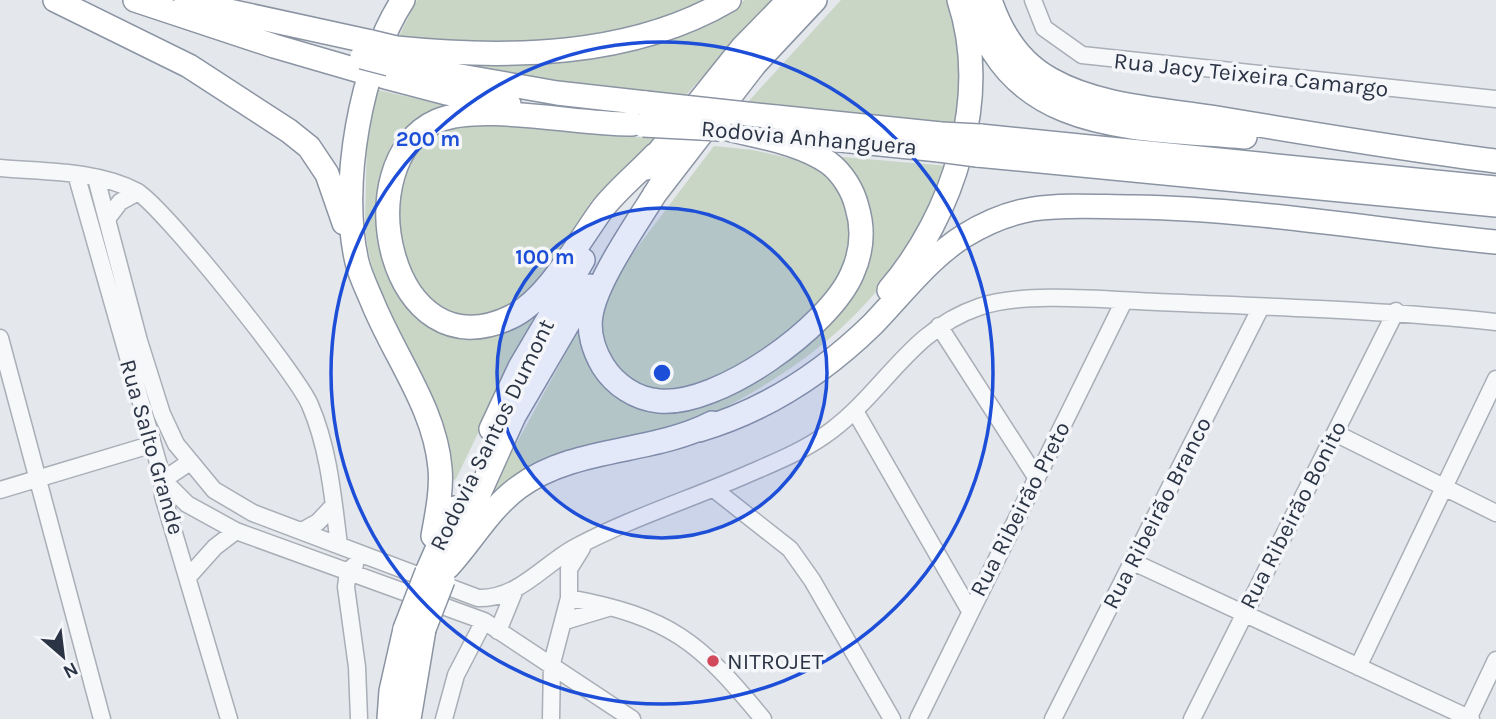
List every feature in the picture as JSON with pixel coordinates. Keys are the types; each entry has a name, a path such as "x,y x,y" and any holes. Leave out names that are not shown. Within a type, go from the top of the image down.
{"highway":[{"path":"55,0 189,66 268,115 309,147 327,174 337,196 357,262 390,344 431,423 441,470 438,512 431,544 438,570"},
{"name":"Rodovia Anhanguera","path":"135,0 274,46 365,57"},
{"path":"357,262 352,180 359,116 382,40 403,0"},
{"path":"365,57 390,63 464,55 566,52 671,25 729,0"},
{"name":"Rodovia Santos Dumont","path":"438,570 520,367 574,272 656,155 743,47 789,0"},
{"name":"Rodovia Santos Dumont","path":"438,570 466,519 514,416 599,271 755,64 816,0"},
{"path":"699,430 765,396 824,354 872,310 918,248 950,186 968,120 969,51 959,0"},
{"path":"971,0 984,35 1019,85 1065,112 1122,124 1207,134 1413,150"},
{"path":"990,0 1003,31 1017,52 1035,70 1067,88 1152,108 1496,161"},
{"name":"Rodovia Anhanguera","path":"190,2 284,35 390,63 557,93 640,117 724,129 940,142 1496,188"},
{"path":"640,117 597,125 474,114 438,121 419,133 398,162 388,213 398,275 411,297 427,313 456,325 488,324 511,318 538,297 605,206 656,155"},
{"name":"Rodovia Anhanguera","path":"640,117 776,117 940,142"},
{"path":"662,184 606,278 591,316 594,346 607,373 639,397 678,401 705,392 773,356 837,297 858,261 862,241 855,197 829,163 779,142 724,129"},
{"name":"Rodovia Anhanguera","path":"979,146 1144,173 1496,205"},
{"path":"1144,173 1352,211 1496,233"},
{"path":"388,719 391,691 438,570 494,509 520,486 549,470 699,430 754,412 788,392 852,342 925,269 963,237 1002,218 1031,209 1060,207 1186,208 1265,214 1496,242"},
{"path":"412,719 415,629"}],"street":[{"name":"Rua Jacy Teixeira Camargo","path":"1033,0 1044,27 1082,55 1496,99"},
{"path":"0,168 76,174 138,192 175,228 309,401 325,451 339,545"},
{"name":"Rua Salto Grande","path":"76,174 150,445 163,480 163,496 189,576 229,719"},
{"path":"96,178 162,414 176,444 214,489 253,513 478,597 491,598 514,592 539,571 588,541 715,490 806,448 855,411 902,357 939,326 982,305 1023,300 1124,301 1396,311 1496,322"},
{"path":"107,219 114,208 138,192"},
{"name":"Rua Ribeirão Preto","path":"918,719 1124,301"},
{"name":"Rua Ribeirão Branco","path":"1053,719 1261,307"},
{"name":"Rua Ribeirão Bonito","path":"1192,719 1396,311"},
{"path":"939,326 1036,478"},
{"path":"0,338 102,719"},
{"path":"1358,667 1496,379"},
{"path":"855,411 970,611"},
{"path":"1335,433 1496,513"},
{"path":"0,490 150,445"},
{"path":"190,462 163,480 187,504 236,531 484,621 552,663 632,719"},
{"path":"715,490 790,549 812,580 892,719"},
{"path":"302,531 318,522 334,505"},
{"path":"189,576 205,556 236,531"},
{"path":"551,719 552,663 565,621 571,562 588,541"},
{"path":"359,719 358,667 346,587 348,571 357,564 372,559"},
{"path":"1131,561 1469,719 1496,660"},
{"path":"539,571 554,572 569,593 614,606 666,627 689,641 724,672 763,719"},
{"path":"498,631 514,592"},
{"path":"444,719 456,675 484,621 478,597"},
{"path":"565,621 614,606"},
{"path":"536,654 557,646"}],"green space":[{"path":"417,0 706,0 620,30 550,44 396,42"},
{"path":"745,0 772,0 685,96 586,85 437,62 505,65 543,60 730,8"},
{"path":"841,0 950,0 962,53 960,126 747,103"},
{"path":"378,90 462,109 409,133 383,258 399,297 429,326 536,312 456,479 451,481 380,299 368,250 365,226 367,138"},
{"path":"499,123 656,139 534,290 487,321 431,311 394,237 406,157 449,125"},
{"path":"714,146 753,150 811,163 836,183 856,233 840,281 789,334 724,378 651,396 606,360 596,316 615,279"},
{"path":"831,156 948,166 913,240 869,300 816,349 757,390 692,424 623,454 480,510 583,322 618,396 739,384 863,261"}],"place":[{"name":"NITROJET","path":"713,661"}]}
